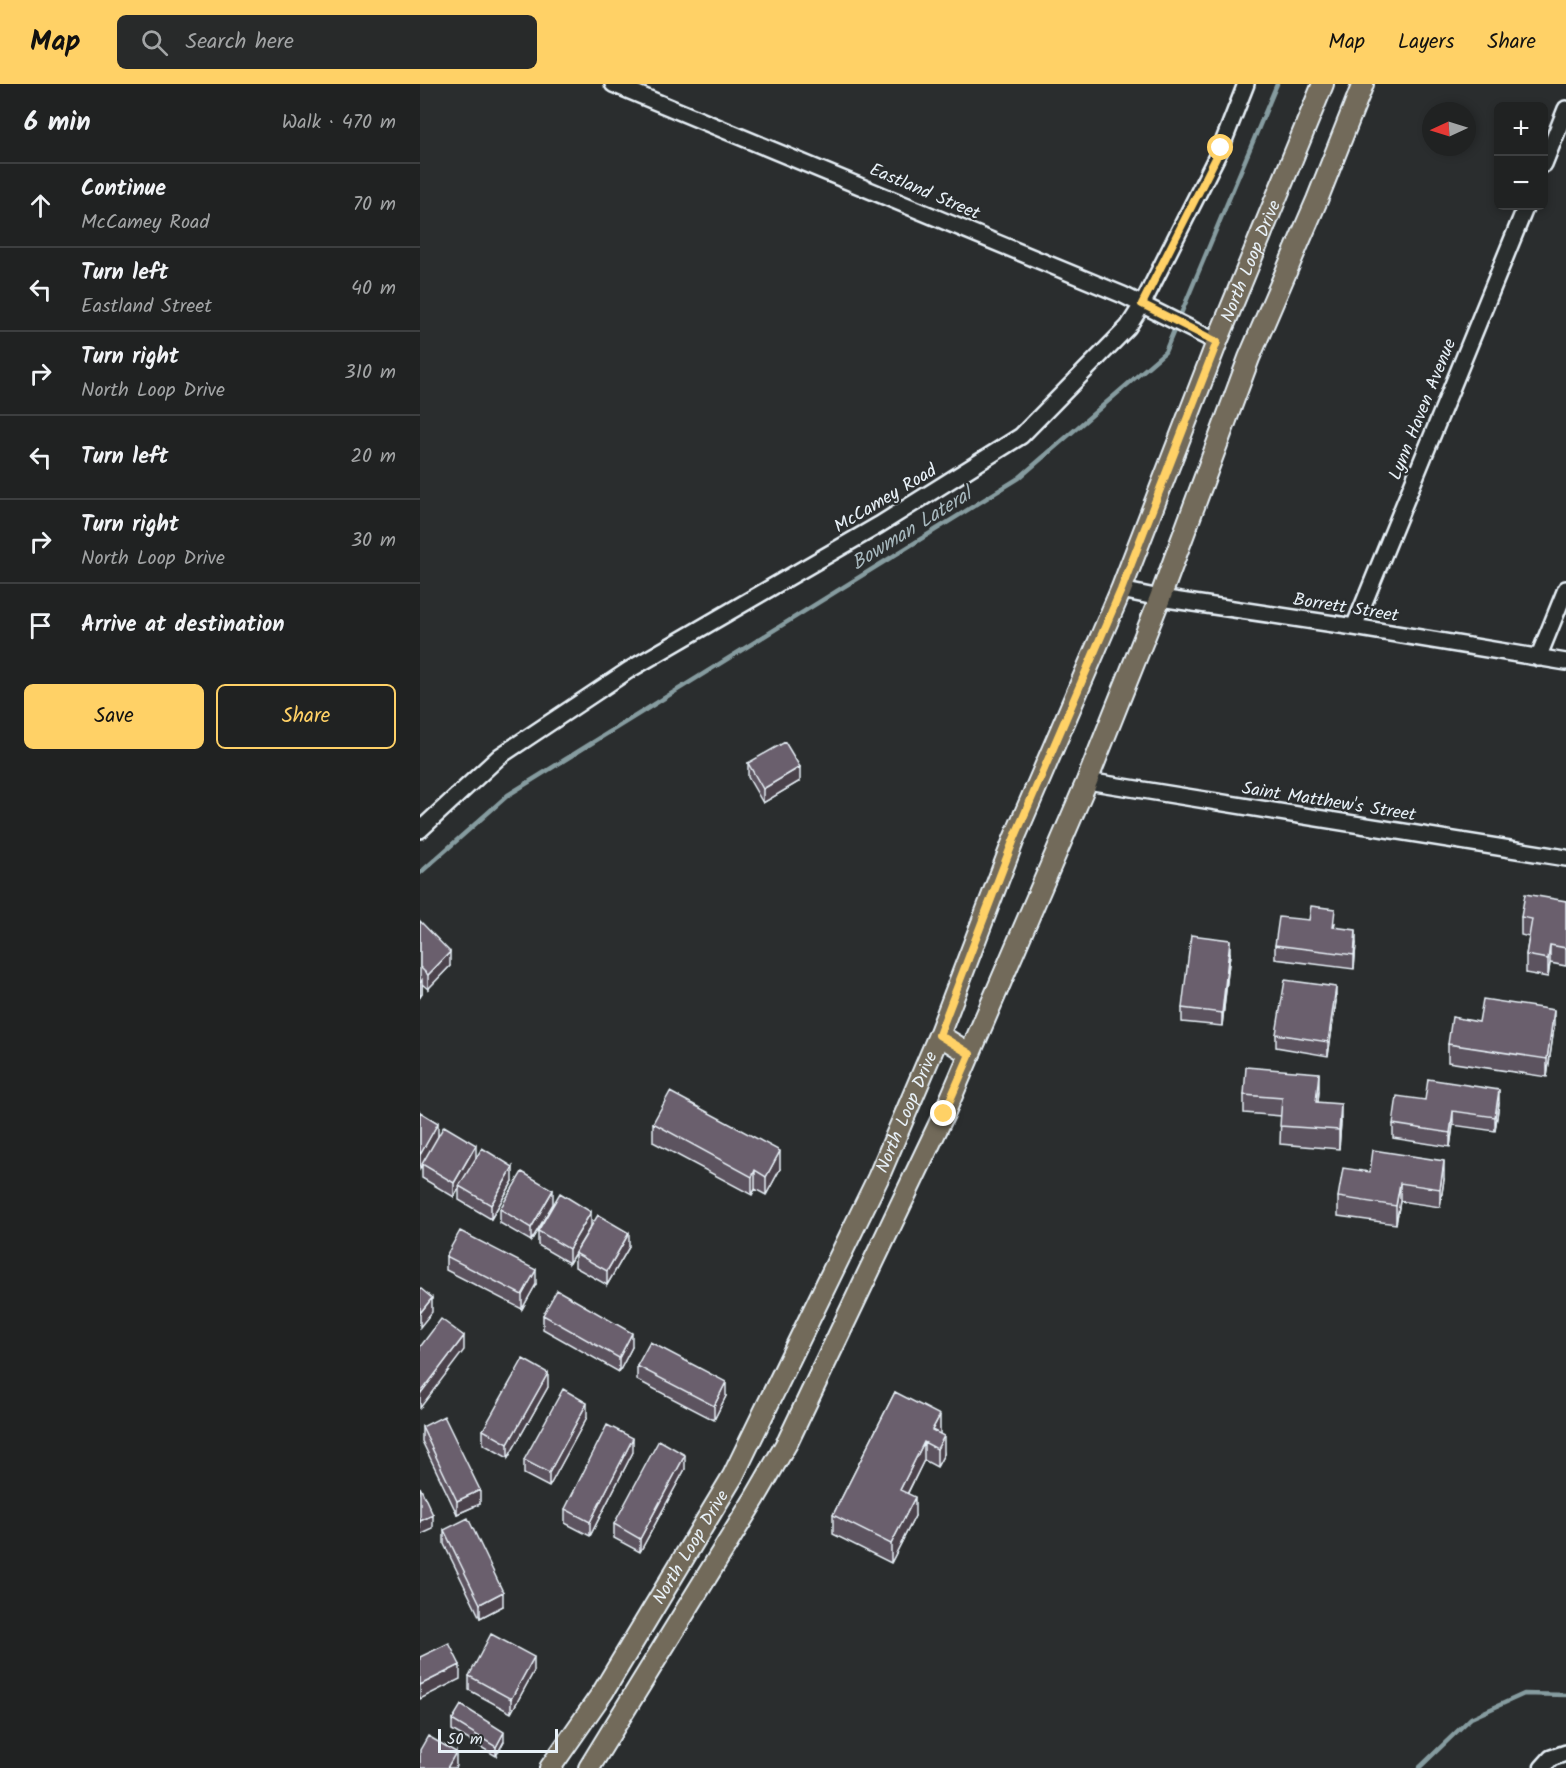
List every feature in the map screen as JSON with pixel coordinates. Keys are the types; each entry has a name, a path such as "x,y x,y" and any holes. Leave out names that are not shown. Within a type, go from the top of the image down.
{"main road":[{"name":"North Loop Drive","path":"550,1768 603,1692 733,1476 878,1178 939,1035 1014,839 1121,590 1217,342 1323,84"},
{"name":"North Loop Drive","path":"589,1768 788,1441 904,1198 970,1054 1087,781 1160,598 1249,358 1317,200 1363,84"},
{"path":"939,1035 970,1054"}],"street":[{"name":"Eastland Street","path":"613,84 1147,307 1217,342"},
{"name":"McCamey Road","path":"420,830 500,756 629,670 879,525 1021,436 1147,307 1221,148 1246,84"},
{"path":"1547,156 1566,109"},
{"name":"Lynn Haven Avenue","path":"1354,627 1524,210"},
{"path":"1538,658 1566,589"},
{"name":"Borrett Street","path":"1121,590 1566,662"},
{"name":"Saint Matthew's Street","path":"1087,781 1566,858"},
{"path":"1542,1768 1551,1758 1566,1753"}],"building":[{"path":"785,742 800,767 763,789 748,763"},
{"path":"1525,894 1566,901 1566,948 1550,945 1548,959 1526,955 1532,919 1521,917"},
{"path":"1311,906 1335,909 1333,927 1356,930 1354,955 1275,945 1279,917 1309,920"},
{"path":"420,921 450,952 428,975 420,967"},
{"path":"1191,935 1230,940 1222,1013 1182,1008"},
{"path":"1285,980 1336,987 1328,1042 1276,1034"},
{"path":"1483,999 1554,1010 1547,1059 1448,1044 1452,1017 1479,1022"},
{"path":"1246,1067 1319,1073 1316,1102 1341,1104 1339,1130 1280,1126 1282,1098 1244,1095"},
{"path":"1428,1079 1499,1090 1495,1117 1453,1111 1450,1133 1393,1124 1397,1096 1425,1100"},
{"path":"670,1092 780,1151 766,1177 755,1170 752,1177 653,1123"},
{"path":"420,1112 438,1123 420,1155"},
{"path":"444,1126 476,1145 454,1183 422,1164"},
{"path":"482,1148 513,1167 491,1205 459,1186"},
{"path":"1373,1150 1444,1161 1440,1189 1400,1183 1396,1206 1338,1197 1343,1168 1370,1172"},
{"path":"522,1172 553,1190 531,1228 500,1209"},
{"path":"560,1193 591,1212 569,1249 538,1231"},
{"path":"598,1215 629,1233 607,1271 575,1253"},
{"path":"460,1231 536,1270 522,1295 446,1256"},
{"path":"420,1288 432,1298 420,1313"},
{"path":"557,1290 632,1333 619,1358 543,1315"},
{"path":"441,1319 464,1336 420,1394 420,1347"},
{"path":"650,1342 726,1382 714,1406 637,1366"},
{"path":"523,1359 548,1373 508,1444 483,1430"},
{"path":"563,1389 587,1403 549,1473 524,1460"},
{"path":"895,1392 940,1415 932,1430 944,1436 937,1449 924,1442 900,1490 915,1497 891,1544 833,1515"},
{"path":"444,1416 480,1490 457,1501 422,1427"},
{"path":"607,1425 633,1438 590,1522 565,1509"},
{"path":"659,1440 685,1455 640,1539 614,1524"},
{"path":"420,1487 433,1515 420,1521"},
{"path":"468,1518 503,1592 480,1604 444,1530"},
{"path":"491,1634 534,1657 511,1699 469,1676"},
{"path":"449,1643 460,1665 420,1685 420,1657"},
{"path":"461,1705 504,1732 496,1747 452,1720"},
{"path":"428,1736 456,1752 447,1768 420,1768 420,1750"}],"waterway":[{"name":"Bowman Lateral","path":"420,873 508,795 1019,478 1165,352 1277,84"},
{"path":"1419,1768 1471,1718 1524,1694 1566,1695"}],"route":[{"path":"944,1114 970,1054 939,1035 1014,839 1121,590 1217,342 1142,304 1221,148"}]}
